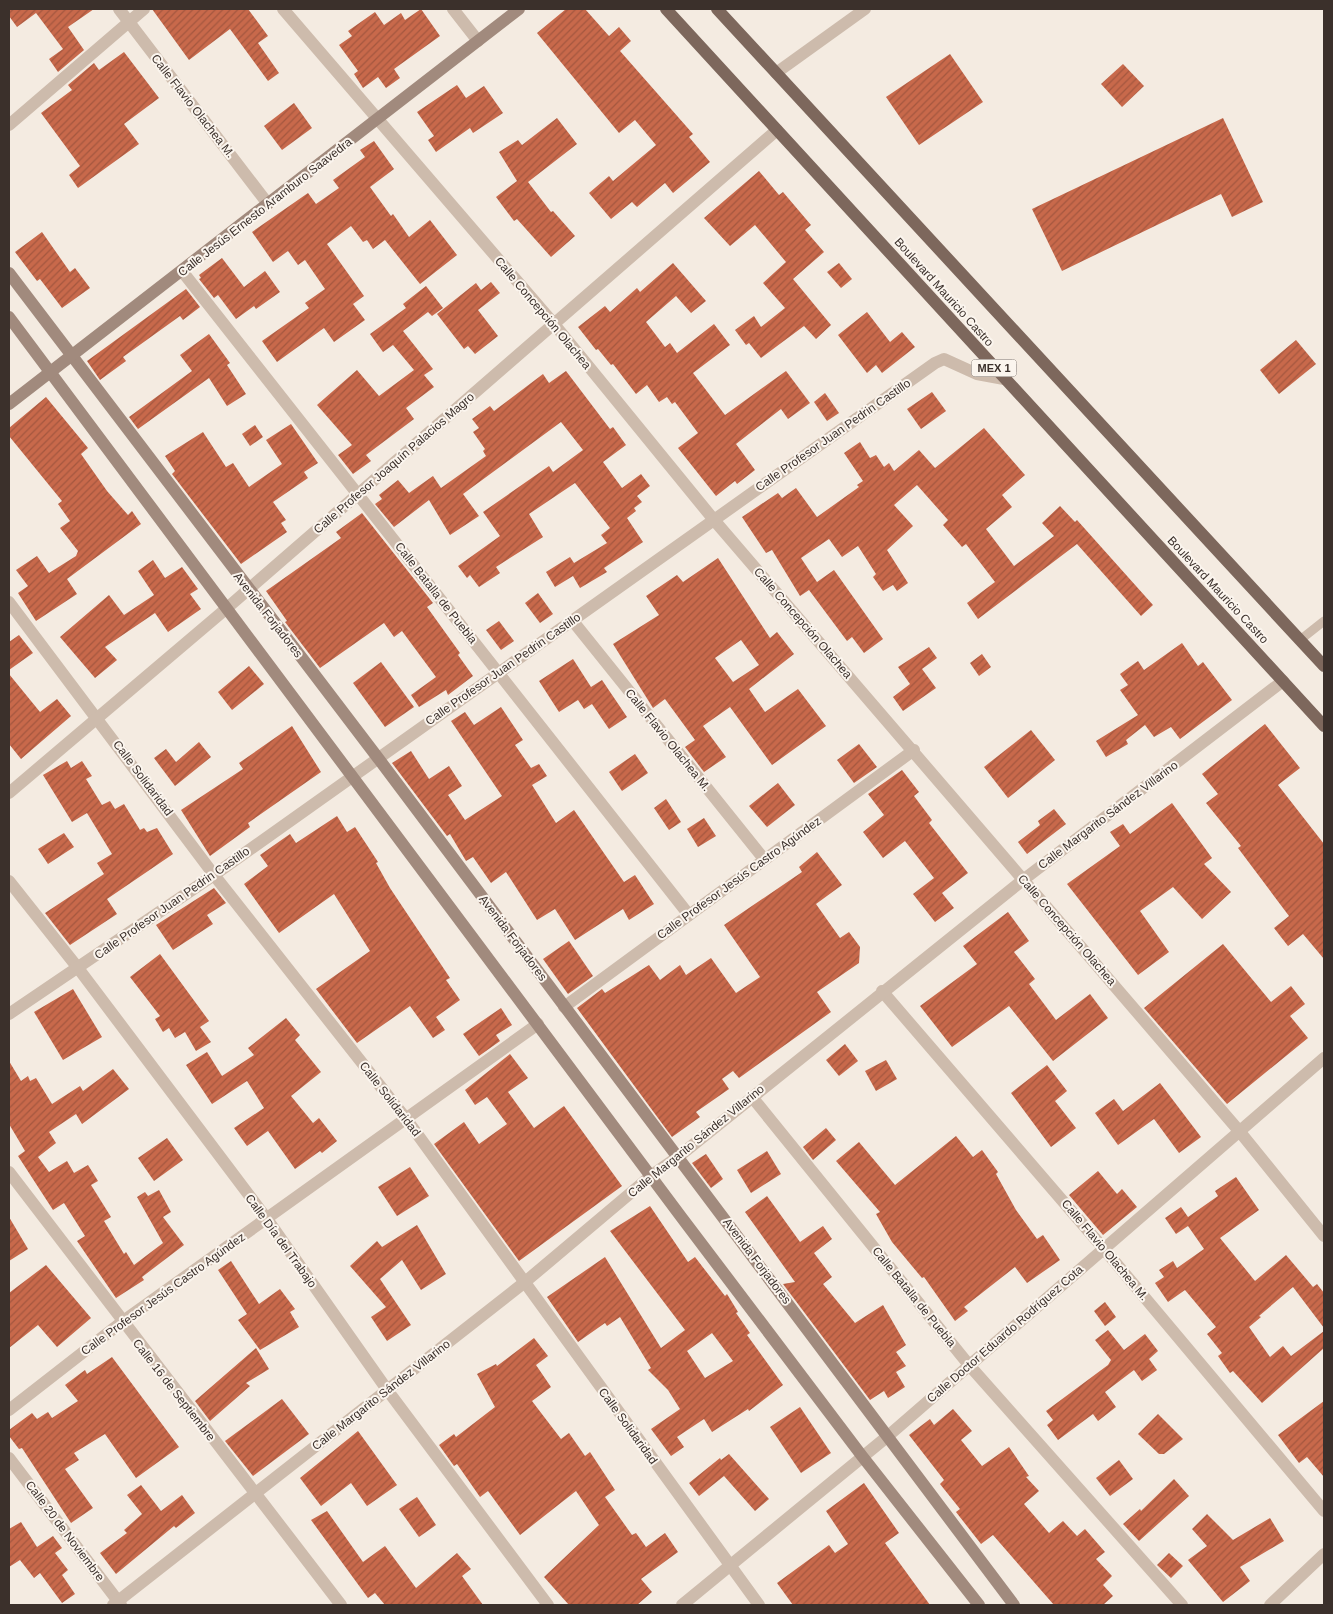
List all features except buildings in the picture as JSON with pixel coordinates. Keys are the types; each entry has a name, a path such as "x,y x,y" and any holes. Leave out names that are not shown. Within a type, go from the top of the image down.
{"main road":[{"name":"Calle Jesús Ernesto Aramburo Saavedra","path":"9,404 519,9"},
{"name":"Boulevard Mauricio Castro","path":"666,9 1324,726"},
{"name":"Boulevard Mauricio Castro","path":"717,9 1324,666"},
{"name":"Avenida Forjadores","path":"9,272 248,590 378,758 1014,1605"},
{"path":"9,318 48,373 227,608 862,1456 978,1605"}],"street":[{"name":"Calle Flavio Olachea M.","path":"119,9 268,204"},
{"path":"9,125 144,9"},
{"name":"Calle Concepción Olachea","path":"283,9 554,324 714,520 914,750 1240,1132 1324,1236"},
{"path":"453,9 478,41"},
{"path":"776,73 865,9"},
{"name":"Calle Profesor Joaquín Palacios Magro","path":"9,793 248,590 777,130"},
{"name":"Calle Batalla de Puebla","path":"182,271 689,915"},
{"name":"Calle Profesor Juan Pedrin Castillo","path":"9,1014 214,875 352,775 935,363 944,360 978,374 1004,379"},
{"name":"Calle Solidaridad","path":"9,602 98,718 214,875 407,1120 759,1605"},
{"name":"Calle Flavio Olachea M.","path":"572,620 764,860"},
{"name":"Calle Margarito Sández Villarino","path":"117,1604 254,1494 388,1391 524,1282 652,1175 678,1157 882,991 1023,880 1283,681"},
{"name":"Calle Profesor Jesús Castro Agúndez","path":"564,1007 914,750"},
{"name":"Calle Día del Trabajo","path":"9,881 78,968 267,1219 388,1391 548,1605"},
{"name":"Calle Flavio Olachea M.","path":"882,991 1104,1249 1324,1511"},
{"name":"Calle Profesor Jesús Castro Agúndez","path":"9,1410 122,1322 407,1120 538,1024"},
{"name":"Calle Doctor Eduardo Rodríguez Cota","path":"682,1605 888,1436 1324,1058"},
{"name":"Calle Batalla de Puebla","path":"752,1097 969,1365 1182,1605"},
{"name":"Calle 16 de Septiembre","path":"9,1172 122,1322 341,1605"},
{"name":"Calle 20 de Noviembre","path":"9,1458 117,1604"},
{"path":"1270,1605 1324,1554"}],"lane":[{"path":"1300,640 1324,621"}]}
